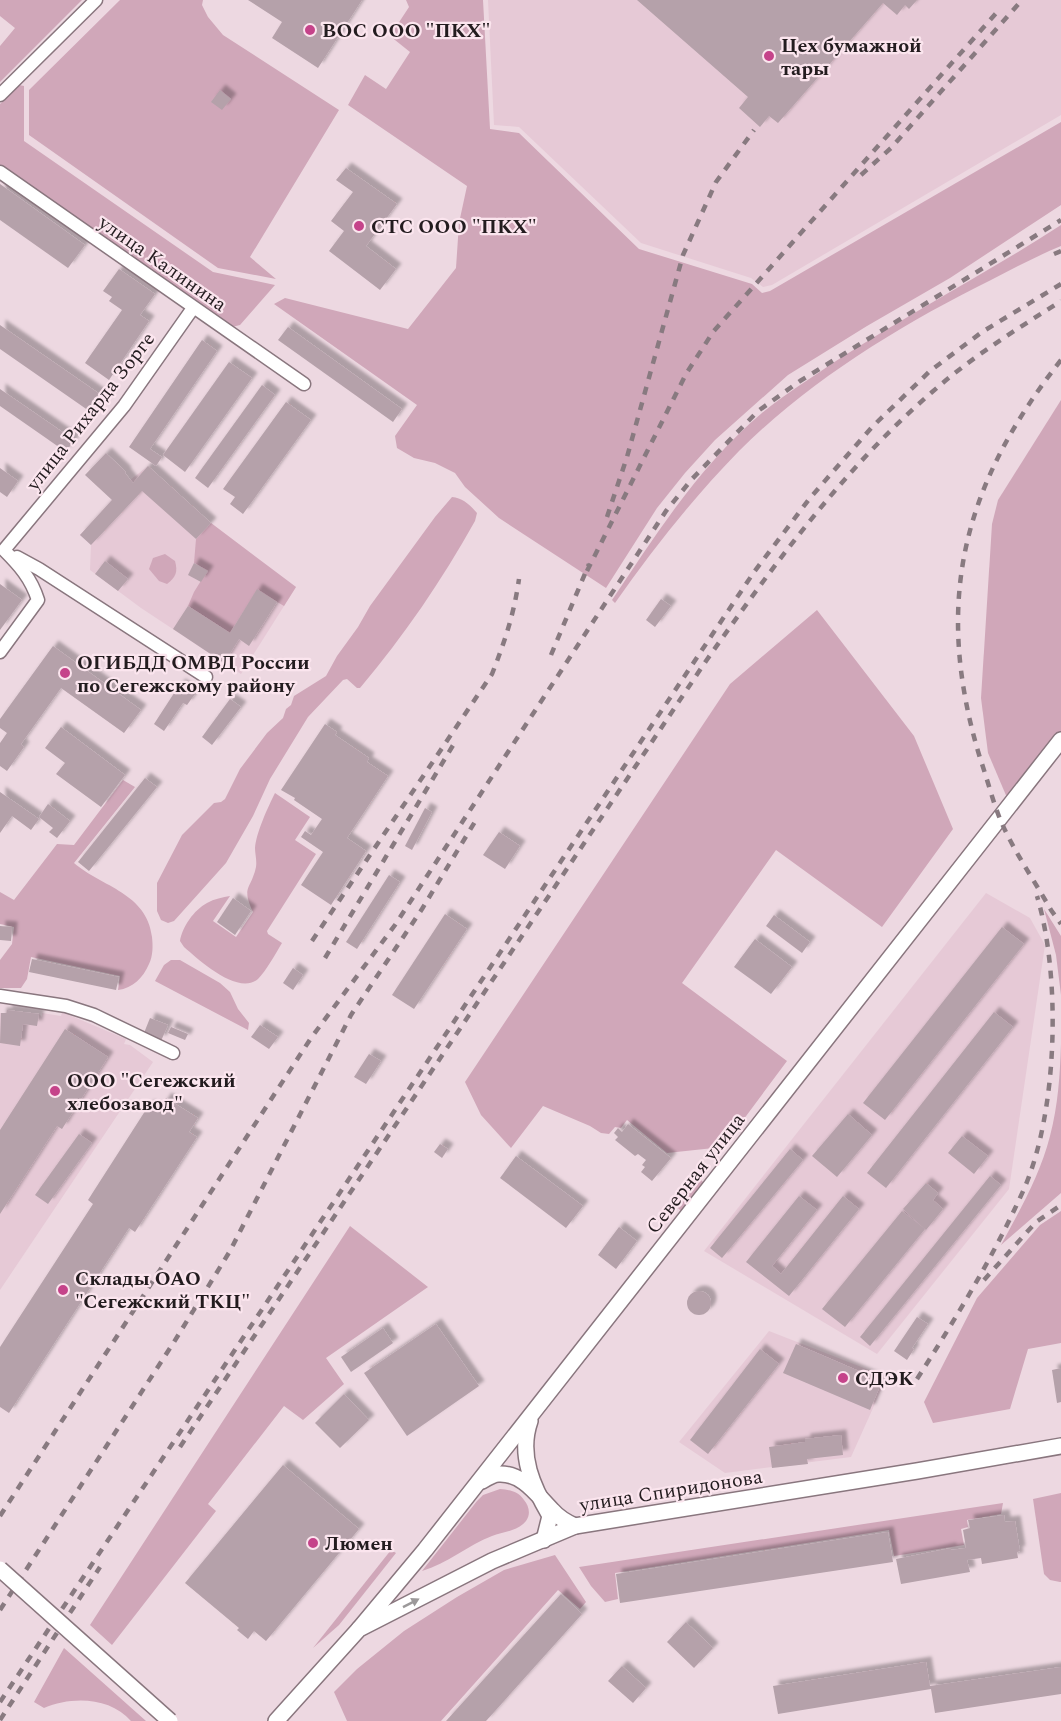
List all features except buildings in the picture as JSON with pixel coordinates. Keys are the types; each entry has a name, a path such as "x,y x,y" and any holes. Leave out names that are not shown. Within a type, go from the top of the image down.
{"street":[{"path":"0,95 96,0"},
{"name":"улица Калинина","path":"0,172 304,384"},
{"name":"улица Рихарда Зорге","path":"2,548 124,406 193,308"},
{"path":"0,652 38,600 34,586 25,571 2,548"},
{"path":"2,548 39,569 206,677"},
{"name":"Северная улица","path":"359,1629 479,1482 1061,740"},
{"path":"0,996 66,1006 94,1015 173,1053"},
{"path":"533,1413 526,1434 526,1462 537,1494 550,1516 544,1540"},
{"name":"улица Спиридонова","path":"285,1718 359,1629 492,1561 575,1526 1061,1446"},
{"path":"479,1482 498,1473 518,1477 557,1516 575,1526"},
{"path":"0,1569 170,1721"}],"shaded area":[{"path":"0,0 82,0 0,82 0,46 15,28 0,16"},
{"path":"120,0 203,0 202,5 208,17 223,35 339,110 250,257 276,279 218,268 29,135 29,90"},
{"path":"406,0 483,0 490,129 519,133 639,249 752,284 762,293 770,291 1061,122 1061,205 950,278 788,375 715,440 685,473 657,508 606,588 499,518 465,487 455,473 435,463 414,458 397,448 395,436 417,405 274,304 285,298 408,329 456,268 459,223 467,186 348,105 365,75 386,89 410,52 390,36 409,7"},
{"path":"488,0 1061,0 1061,115 772,285 763,287 751,278 641,243 519,127 494,125"},
{"path":"19,85 24,86 24,141 213,272 275,285 240,325 232,327 224,323 0,165 0,104"},
{"path":"1061,225 1061,246 924,315 858,355 826,377 767,425 706,487 674,524 615,603 612,600 680,501 719,455 762,413 798,386 864,343"},
{"path":"1061,400 1061,734 1008,800 988,753 981,698 992,524 998,500"},
{"path":"148,466 211,523 296,587 241,674 141,608 90,570 91,545 80,535 130,480"},
{"path":"452,497 463,500 477,513 475,521 422,607 360,688 347,679 343,680 308,717 270,779 253,816 226,863 174,921 168,923 161,920 157,911 157,883 182,835 214,803 225,799 240,769 267,733 283,718 294,696 326,676 370,606"},
{"path":"211,523 296,587 284,606 257,590 230,633 188,606 207,571 194,563 196,539"},
{"path":"165,554 175,561 176,568 176,574 167,584 159,581 149,569 153,558"},
{"path":"817,610 914,736 953,829 882,927 776,850 682,983 787,1061 723,1147 667,1153 627,1120 621,1128 615,1127 609,1134 601,1133 543,1106 511,1148 481,1115 465,1082 730,684"},
{"path":"123,780 135,787 74,863 122,893 142,910 148,922 152,940 151,958 147,969 133,985 118,990 120,976 31,957 27,979 21,988 0,988 0,960 12,944 14,927 0,924 0,892 14,900 57,844 74,845"},
{"path":"275,793 310,817 295,840 316,854 267,931 282,943 268,967 258,979 250,983 240,983 230,980 209,967 180,941 183,930 193,914 213,900 230,896 213,921 236,937 253,912 247,892 256,867 256,842"},
{"path":"986,893 1030,918 1045,945 1009,1189 877,1354 704,1251"},
{"path":"1044,909 1061,936 1061,995 1056,955"},
{"path":"171,960 180,960 220,983 230,992 238,1009 249,1023 248,1030 155,981 164,965"},
{"name":"ООО \"Сегежский хлебозавод\"","path":"7,1010 39,1014 42,1017 42,1013 61,1016 62,1012 126,1039 124,1044 130,1045 153,1062 0,1290 0,1013 6,1013"},
{"path":"1061,1044 1061,1193 1001,1245 1029,1192 1046,1150 1057,1102"},
{"path":"700,1179 705,1184 682,1212 678,1208 682,1194 688,1186"},
{"path":"1061,1211 1061,1343 1028,1349 1010,1409 933,1423 924,1402 977,1298 1040,1225"},
{"path":"350,1226 428,1287 326,1358 344,1384 303,1420 284,1406 208,1504 216,1511 112,1645 90,1625"},
{"path":"769,1331 887,1377 851,1457 725,1473 679,1442"},
{"path":"500,1489 514,1492 522,1497 529,1510 526,1521 515,1529 483,1540 440,1564 422,1571 477,1501 483,1495"},
{"path":"1061,1493 1060,1582 1050,1580 1044,1574 1033,1499"},
{"path":"1003,1503 1001,1514 967,1520 968,1527 961,1529 964,1545 894,1556 889,1530 615,1573 618,1599 605,1602 579,1567"},
{"path":"391,1550 396,1553 339,1625 313,1648"},
{"path":"555,1555 586,1602 580,1609 558,1590 441,1721 347,1721 334,1692 357,1669 404,1631 504,1570"},
{"path":"64,1648 146,1721 131,1721 122,1713 102,1703 66,1702 44,1708 34,1702"}],"railway":[{"path":"861,175 891,148 1022,0"},
{"path":"587,571 686,374 713,332 998,11"},
{"path":"607,517 627,457 683,255 716,182 754,130"},
{"path":"0,1516 311,1038 395,925 666,511 692,479 758,411 800,381 1061,220"},
{"path":"1054,254 1061,251"},
{"path":"0,1702 754,572 810,498 872,427 930,371 982,332 1061,284"},
{"path":"180,1447 706,661 786,552 843,482 905,417 967,363 1061,301"},
{"path":"1061,360 1027,407 1000,454 979,500 966,548 959,597 959,648 966,702 994,804 1005,831 1061,924"},
{"path":"551,655 589,564"},
{"path":"312,941 492,674 508,627 519,579"},
{"path":"325,958 455,742"},
{"path":"0,1610 174,1342 230,1251 351,1015 422,909 476,820"},
{"path":"917,1379 960,1310 1000,1238 1024,1189 1044,1122 1052,1043 1052,1003 1045,928 1037,896"},
{"path":"984,1280 1036,1222 1061,1205"},
{"path":"0,1720 100,1567"}],"place":[{"name":"ВОС ООО \"ПКХ\"","path":"310,30"},
{"name":"Цех бумажной тары","path":"769,56"},
{"name":"СТС ООО \"ПКХ\"","path":"359,226"},
{"name":"ОГИБДД ОМВД России по Сегежскому району","path":"65,673"},
{"name":"ООО \"Сегежский хлебозавод\"","path":"55,1091"},
{"name":"Склады ОАО \"Сегежский ТКЦ\"","path":"63,1290"},
{"name":"СДЭК","path":"843,1378"},
{"name":"Люмен","path":"313,1543"}]}
